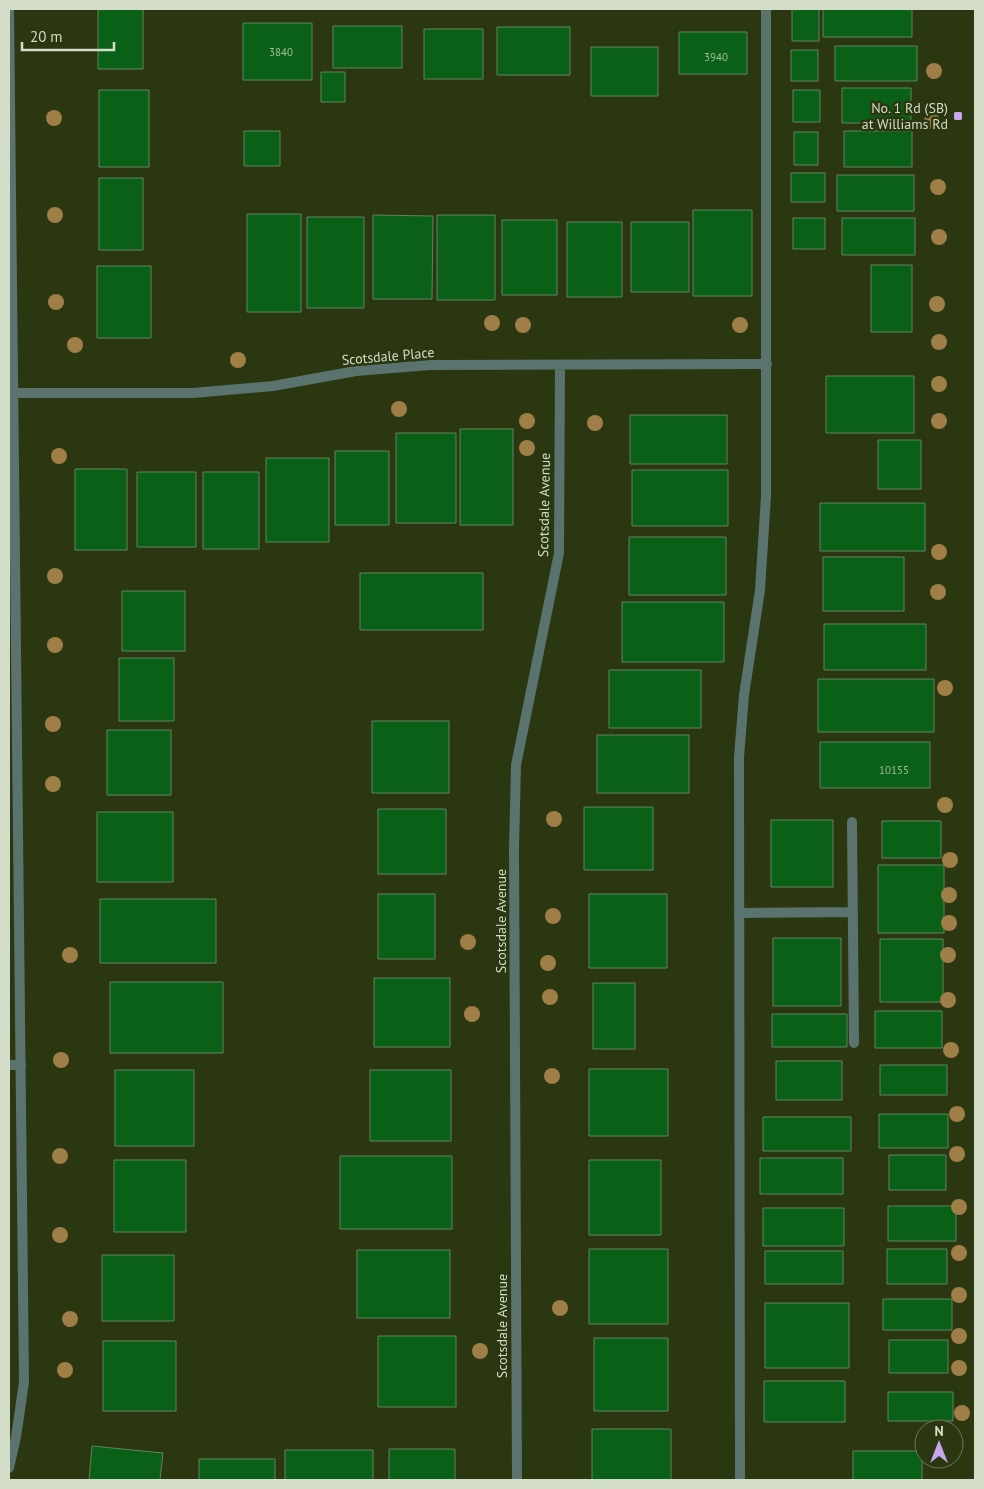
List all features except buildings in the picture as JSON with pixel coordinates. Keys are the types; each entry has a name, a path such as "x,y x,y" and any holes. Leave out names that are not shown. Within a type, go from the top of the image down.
{"street":[{"path":"9,9 14,393 12,445 24,1382 16,1437 9,1468"},
{"path":"740,1480 739,757 744,695 760,590 766,496 766,9"},
{"name":"Scotsdale Place","path":"14,393 193,393 254,388 356,371 430,365 766,364"},
{"name":"Scotsdale Avenue","path":"517,1480 514,858 516,765 559,553 560,366"},
{"path":"852,822 854,1043"},
{"path":"739,913 853,912"},
{"path":"9,1065 21,1065"}],"place":[{"name":"No. 1 Rd (SB) at Williams Rd","path":"958,116"}]}
